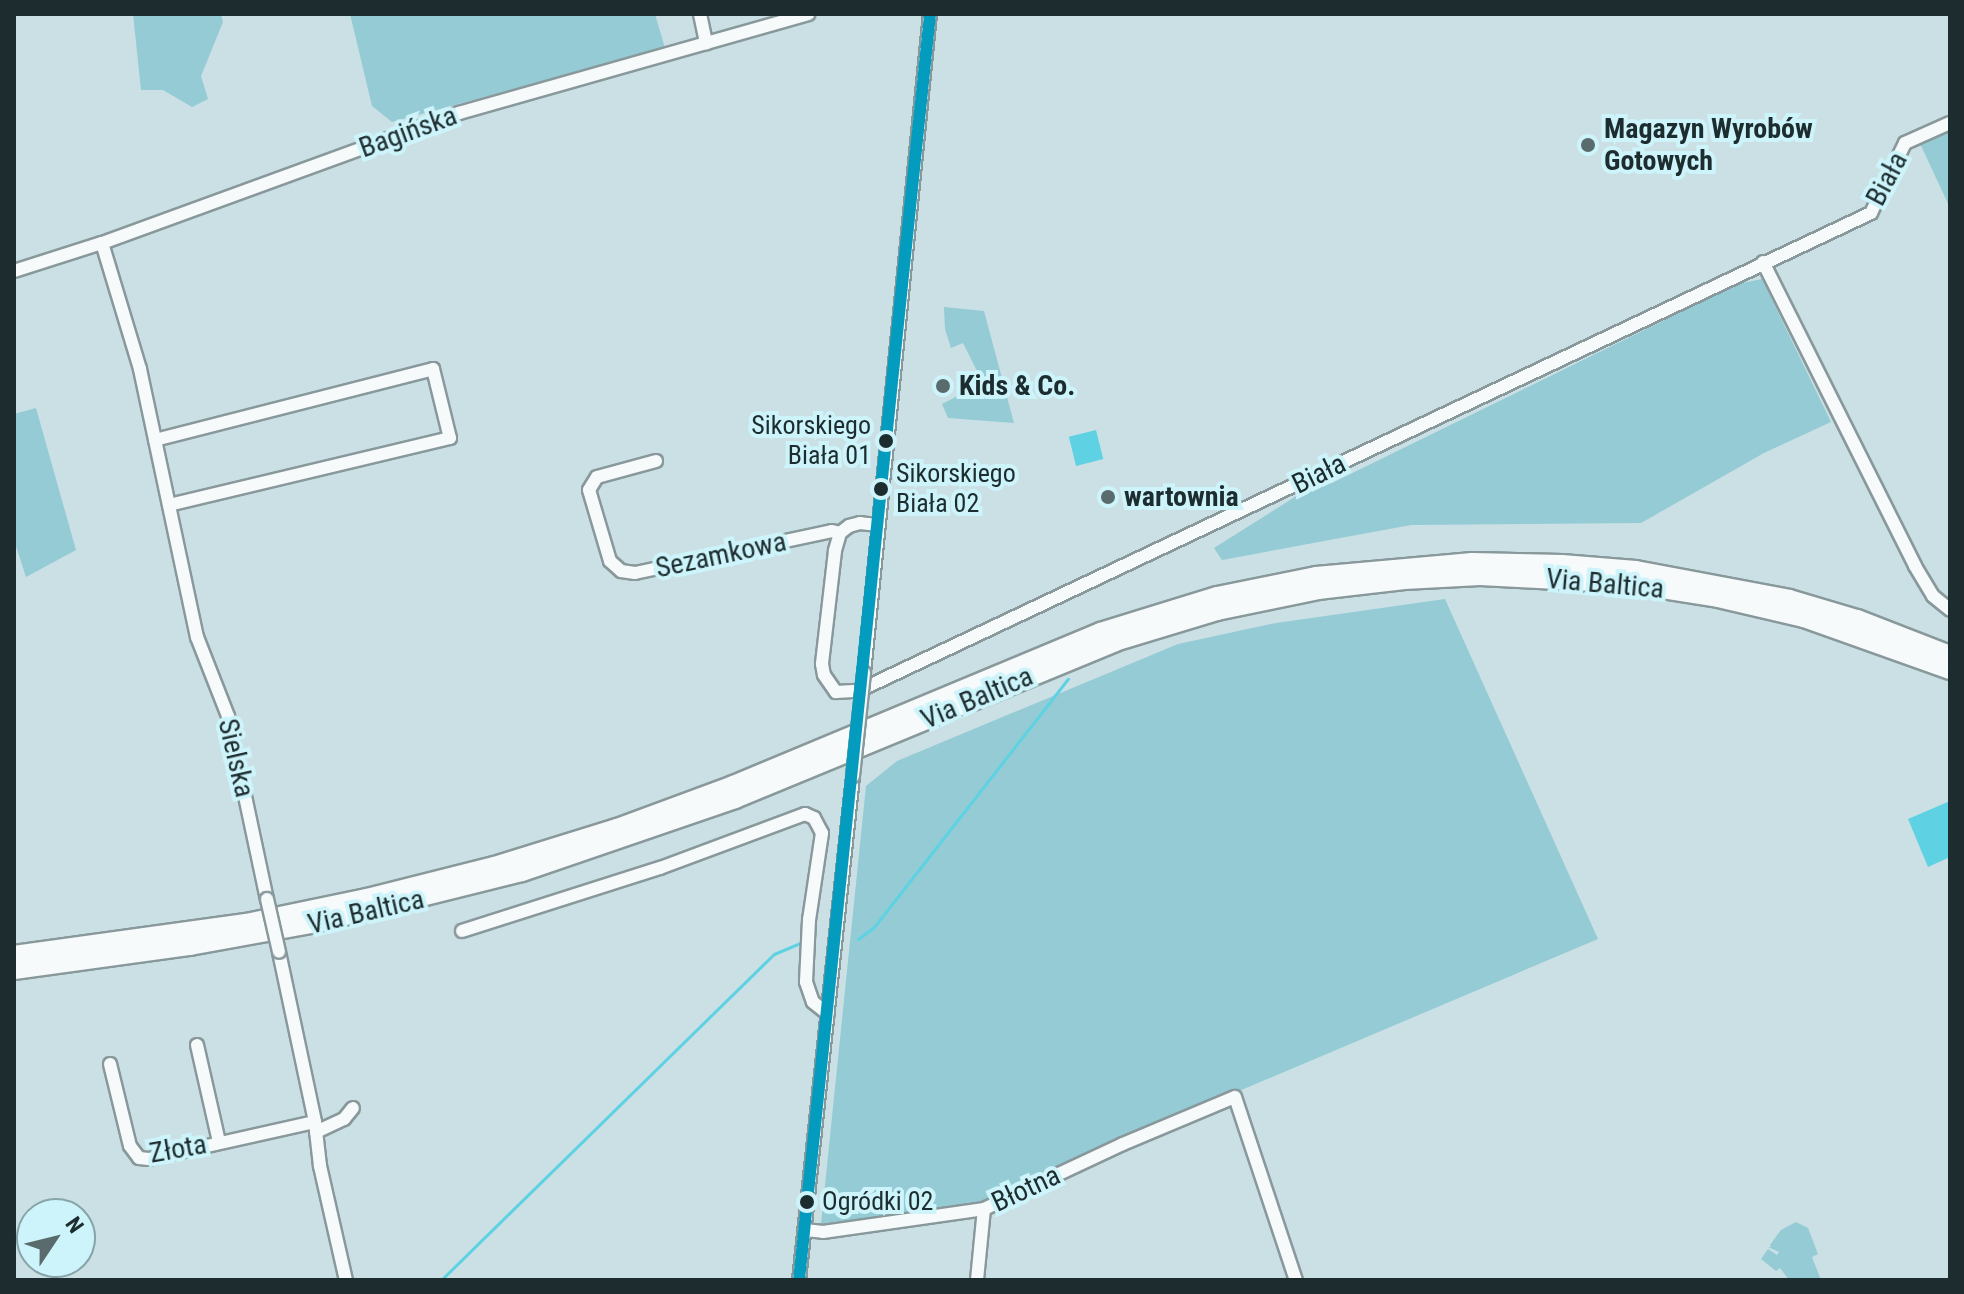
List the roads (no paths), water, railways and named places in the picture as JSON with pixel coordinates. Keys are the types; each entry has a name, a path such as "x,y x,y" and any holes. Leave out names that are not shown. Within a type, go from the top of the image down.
{"highway":[{"name":"Via Baltica","path":"14,955 246,923 394,892 521,858 719,791 1129,622 1217,596 1316,576 1472,562 1636,570 1789,599 1857,619 1950,655"},
{"name":"Via Baltica","path":"14,970 190,946 304,926 510,876 620,842 723,804 1124,638 1217,611 1318,590 1415,579 1480,576 1631,584 1688,592 1804,618 1950,670"}],"street":[{"path":"700,14 706,43"},
{"name":"Bagińska","path":"14,271 102,243 459,113 808,14"},
{"path":"799,1280 930,14"},
{"name":"Biała","path":"840,533 831,574 822,664 829,685 836,692 846,693 858,691 1159,551 1871,213 1905,143 1950,123"},
{"name":"Sielska","path":"102,243 140,369 197,637 228,716 346,1280"},
{"path":"1763,262 1901,539 1933,596 1950,610"},
{"path":"155,440 433,369 450,438 169,505"},
{"name":"Sezamkowa","path":"656,461 597,477 589,490 610,561 621,571 635,573 832,531 840,533"},
{"path":"840,533 860,523 878,525"},
{"path":"462,931 660,868 805,814 814,818 822,833 809,920 806,982 813,1002 828,1014"},
{"path":"197,1045 219,1142"},
{"name":"Złota","path":"110,1064 130,1146 139,1158 149,1159 219,1142 315,1127 344,1119 353,1108"},
{"name":"Błotna","path":"805,1230 823,1232 984,1209 1123,1144 1235,1097 1296,1280"},
{"path":"977,1280 984,1209"}],"water":[{"path":"1096,430 1103,459 1076,466 1069,437"},
{"path":"1950,801 1950,857 1928,867 1908,819"}],"waterway":[{"path":"858,939 874,927 1068,679"},
{"path":"441,1280 774,954 800,943"}],"place":[{"name":"Magazyn Wyrobów Gotowych","path":"1588,145"},
{"name":"Kids & Co.","path":"943,386"},
{"name":"Sikorskiego Biała 01","path":"886,441"},
{"name":"Sikorskiego Biała 02","path":"881,489"},
{"name":"wartownia","path":"1108,497"},
{"name":"Ogródki 02","path":"807,1202"}]}
